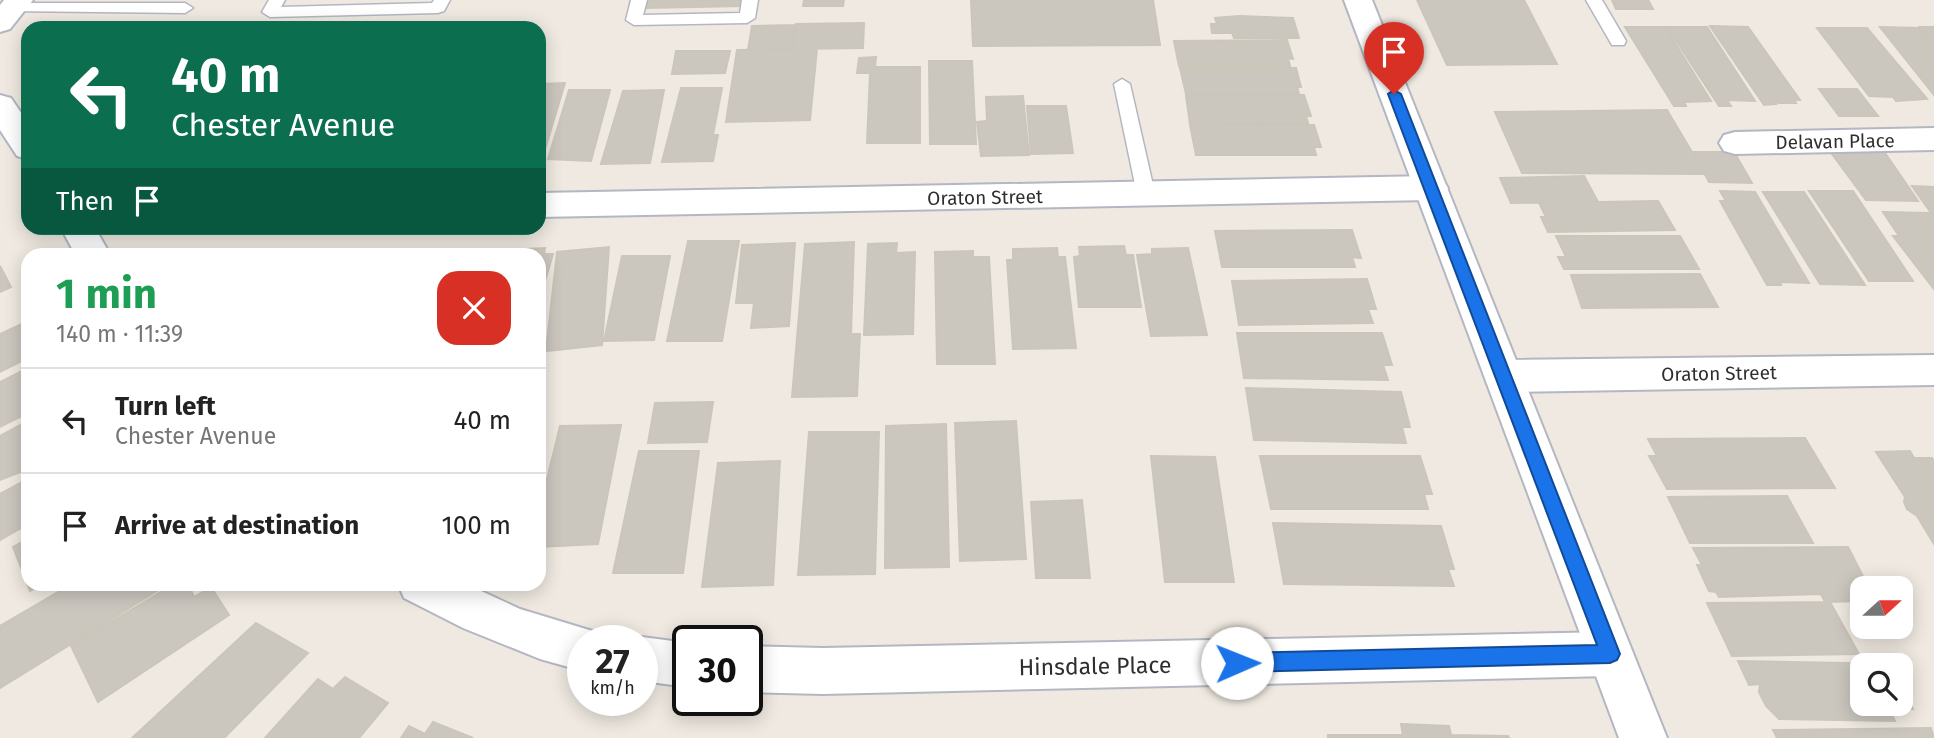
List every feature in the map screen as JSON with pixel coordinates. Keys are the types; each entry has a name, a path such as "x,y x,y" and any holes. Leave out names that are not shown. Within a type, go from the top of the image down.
{"street":[{"path":"1358,0 1643,738"},
{"path":"0,105 21,137"},
{"name":"Delavan Place","path":"1735,143 1934,139"},
{"name":"Oraton Street","path":"546,205 1431,188"},
{"name":"Oraton Street","path":"1504,376 1934,370"},
{"path":"434,591 484,617 548,642 567,646"},
{"name":"Hinsdale Place","path":"763,669 823,671 1610,654"}],"lane":[{"path":"277,0 270,12 438,8 442,0"},
{"path":"639,0 634,20 747,18 750,0"},
{"path":"1594,0 1618,41"},
{"path":"11,10 185,8"},
{"path":"1122,84 1146,194"}],"building":[{"path":"647,0 744,0 743,6 646,8"},
{"path":"804,0 844,0 843,6 803,6"},
{"path":"971,0 1153,0 1160,45 973,46"},
{"path":"1417,0 1524,0 1557,64 1447,65"},
{"path":"1612,0 1648,0 1653,9 1616,9"},
{"path":"1215,18 1293,18 1299,38 1234,38 1232,33 1212,33 1211,24 1217,24"},
{"path":"864,23 863,48 793,49 796,24"},
{"path":"795,25 792,49 748,50 752,26"},
{"path":"1710,26 1748,27 1800,100 1794,100 1796,103 1779,103 1772,100 1776,104 1764,105"},
{"path":"1625,27 1665,27 1711,101 1684,102 1686,106 1674,106"},
{"path":"1667,27 1707,27 1755,101 1727,100 1731,106 1719,106"},
{"path":"1880,27 1919,28 1934,46 1934,95"},
{"path":"1920,27 1934,27 1934,43"},
{"path":"1817,28 1867,28 1927,99 1896,101 1893,97 1869,96"},
{"path":"1287,40 1293,59 1288,58 1290,66 1179,66 1174,41"},
{"path":"817,49 810,120 726,122 737,50"},
{"path":"676,51 730,51 725,73 672,74"},
{"path":"876,57 875,67 920,67 920,143 867,143 870,73 857,73 859,58"},
{"path":"929,61 972,61 976,144 930,144"},
{"path":"1180,68 1296,68 1301,87 1297,87 1299,94 1186,94"},
{"path":"565,83 546,146 546,84"},
{"path":"681,88 722,88 713,135 718,135 713,161 662,162"},
{"path":"1819,89 1857,89 1878,116 1839,116"},
{"path":"569,90 610,90 591,161 548,159"},
{"path":"664,90 650,163 601,164 623,91"},
{"path":"1304,95 1311,116 1306,116 1308,123 1190,124 1186,96"},
{"path":"1023,96 1029,155 981,156 977,122 987,121 986,97"},
{"path":"1027,106 1066,106 1073,153 1031,154"},
{"path":"1667,110 1705,174 1522,173 1495,112"},
{"path":"1190,125 1314,125 1321,147 1314,147 1316,155 1196,155"},
{"path":"1829,150 1883,150 1918,201 1866,200"},
{"path":"1693,152 1734,152 1752,183 1709,182"},
{"path":"1584,176 1598,202 1511,203 1500,178"},
{"path":"1912,186 1934,187 1934,217"},
{"path":"1720,191 1755,192 1809,283 1780,282 1781,285 1767,285 1720,201 1726,201"},
{"path":"1809,191 1853,191 1913,281 1869,281"},
{"path":"1763,192 1804,192 1865,285 1820,284"},
{"path":"1658,201 1675,230 1548,232 1541,217 1546,217 1539,203"},
{"path":"1883,212 1929,213 1934,220 1934,289 1893,236 1899,236"},
{"path":"1352,230 1361,258 1352,257 1355,267 1222,267 1215,231"},
{"path":"1556,236 1680,236 1699,269 1564,269 1558,257 1566,257"},
{"path":"688,241 739,241 722,341 667,341"},
{"path":"854,242 851,334 860,334 857,396 792,397 805,244"},
{"path":"795,243 789,326 751,328 754,303 736,303 742,245"},
{"path":"897,243 896,253 915,252 913,334 864,335 868,244"},
{"path":"1124,246 1126,255 1133,255 1141,307 1079,307 1074,257 1080,256 1079,247"},
{"path":"609,247 602,345 546,351 557,252"},
{"path":"1057,248 1058,257 1065,257 1076,348 1013,349 1007,260 1013,260 1013,249"},
{"path":"1188,248 1207,335 1151,336 1137,255 1152,254 1152,249"},
{"path":"973,251 973,257 989,257 995,364 937,364 935,252"},
{"path":"546,254 553,254 546,278"},
{"path":"622,256 670,256 654,340 604,341"},
{"path":"0,266 11,287 0,292"},
{"path":"1700,274 1718,307 1582,308 1571,275"},
{"path":"1367,279 1376,309 1368,309 1373,323 1239,325 1232,281"},
{"path":"21,324 21,362 0,372 0,334"},
{"path":"1237,333 1382,333 1392,365 1383,365 1388,380 1244,378"},
{"path":"21,372 21,416 0,427 0,382"},
{"path":"1246,388 1401,392 1410,427 1402,427 1406,443 1254,440"},
{"path":"713,402 707,442 648,443 655,403"},
{"path":"1016,421 1026,559 960,561 955,423"},
{"path":"946,424 949,567 885,568 886,426"},
{"path":"21,425 21,472 0,480 0,436"},
{"path":"621,425 598,544 546,547 546,483 560,426"},
{"path":"809,432 879,432 875,574 798,575"},
{"path":"1805,438 1835,488 1667,489 1649,456 1657,456 1648,439"},
{"path":"639,451 699,451 683,573 613,573"},
{"path":"1910,451 1914,458 1932,458 1934,462 1934,544 1917,516 1907,509 1905,497 1876,452"},
{"path":"1151,456 1215,457 1234,582 1165,582"},
{"path":"1260,456 1420,456 1432,494 1424,494 1428,509 1271,509"},
{"path":"780,461 773,585 702,587 718,463"},
{"path":"21,483 21,528 0,540 0,494"},
{"path":"1787,496 1813,543 1690,543 1668,497"},
{"path":"1082,500 1090,578 1036,578 1031,502"},
{"path":"1273,523 1441,526 1454,569 1448,569 1454,586 1284,584"},
{"path":"21,543 21,568 13,547"},
{"path":"1848,547 1863,576 1850,576 1850,601 1825,602 1821,594 1719,597 1716,592 1709,591 1697,565 1702,565 1693,548"},
{"path":"60,591 157,591 0,688 0,626"},
{"path":"162,591 191,591 194,597 204,591 214,591 229,615 98,702 71,646"},
{"path":"1830,602 1858,653 1732,656 1707,603"},
{"path":"256,623 308,653 224,738 132,738"},
{"path":"1738,661 1850,663 1850,716 1892,716 1895,721 1779,719 1766,706 1759,692 1760,684 1749,685"},
{"path":"345,677 388,703 359,738 265,738 318,679 333,689"},
{"path":"433,722 473,738 401,738 409,726 425,734"},
{"path":"1401,724 1449,726 1451,735 1509,738 1328,738 1328,735 1403,735"},
{"path":"1931,728 1934,738 1777,738 1773,730"}],"route":[{"path":"1237,663 1610,654 1394,94"}]}
